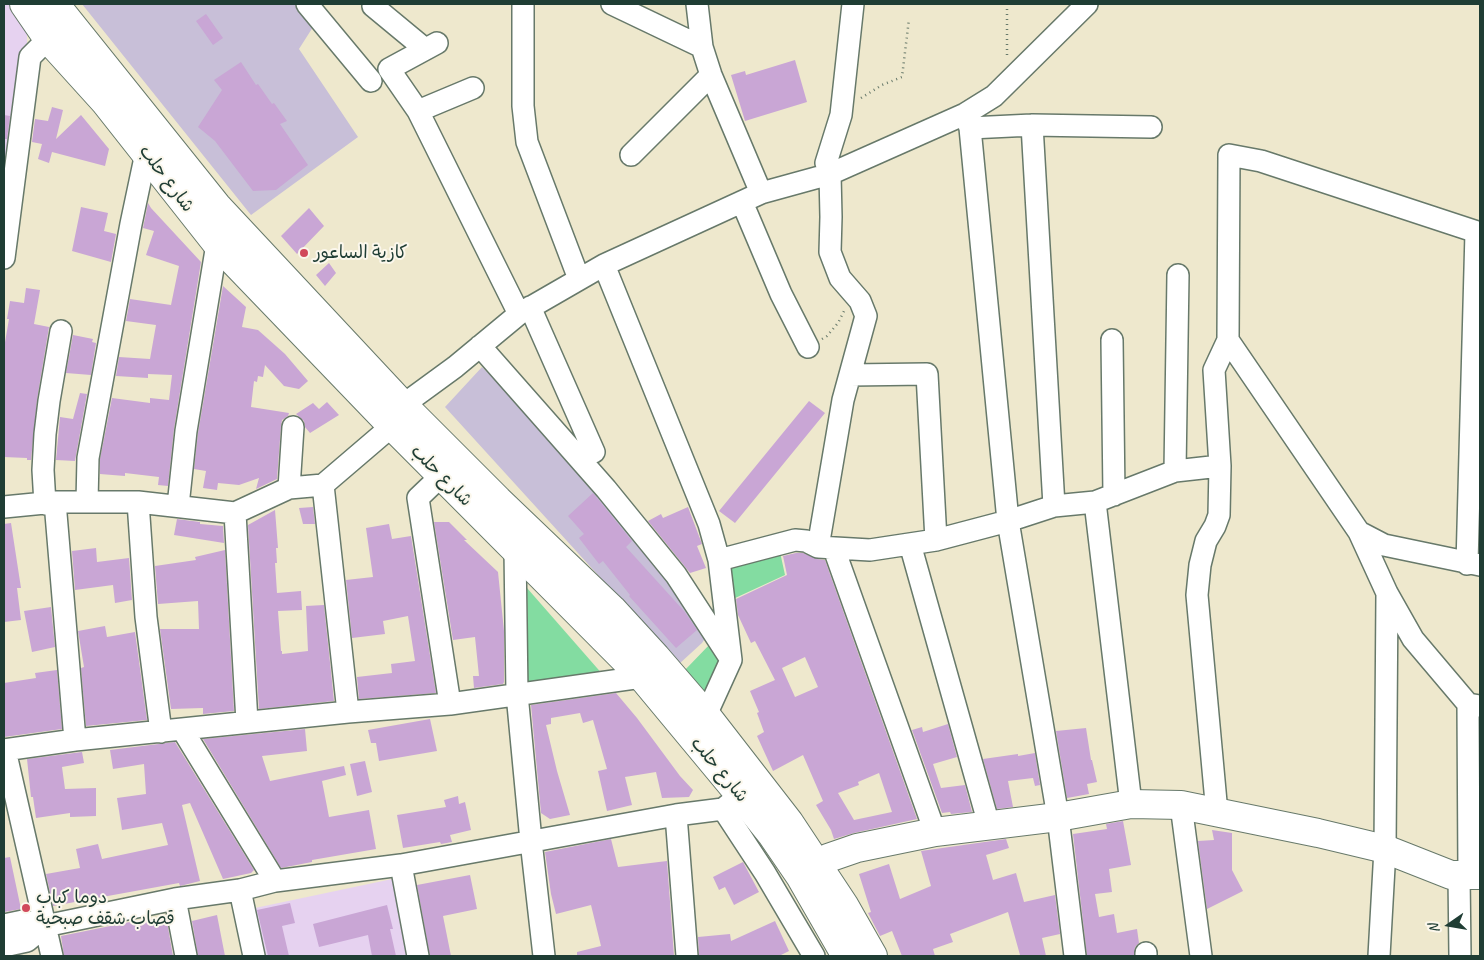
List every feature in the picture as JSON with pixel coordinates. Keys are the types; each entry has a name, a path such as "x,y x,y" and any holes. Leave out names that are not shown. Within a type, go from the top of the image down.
{"main road":[{"name":"شارع حلب","path":"24,4 48,39 105,102 217,244 397,416 498,500 612,609 706,715 740,795"},
{"name":"شارع حلب","path":"60,5 217,206 397,416 441,476 642,677 740,795 789,822 846,956"},
{"path":"809,870 828,858 857,848 935,832 1058,817 1130,804 1181,805 1318,833 1384,850 1451,875 1470,875"},
{"name":"شارع حلب","path":"809,870 873,956"}],"street":[{"path":"307,4 371,81"},
{"path":"523,4 523,106 527,142 579,279"},
{"path":"612,4 702,47"},
{"path":"696,4 702,47 711,75 762,192"},
{"path":"853,4 841,115 826,163 830,174 832,217 830,252 840,278 860,301 866,316 843,400 826,548 935,832"},
{"path":"4,506 50,503 138,502 235,513 289,488 323,485 397,416 524,310 604,265 762,192 830,174 967,121 1087,4"},
{"path":"373,6 431,46 389,69 418,111 524,310 594,452"},
{"path":"4,258 30,57 48,39"},
{"path":"631,156 711,75"},
{"path":"418,111 473,88"},
{"path":"967,121 1032,126 1151,127"},
{"path":"967,121 1008,521 1058,817 1075,956"},
{"path":"1032,126 1054,506"},
{"path":"88,502 88,458 130,224 146,153"},
{"path":"1217,813 1197,595 1206,541 1219,515 1220,466 1214,370 1228,340 1229,156 1261,161 1478,232 1474,565 1384,545 1359,532"},
{"path":"742,202 781,294 808,347"},
{"path":"178,506 186,431 217,244"},
{"path":"604,265 709,524 719,560 731,660 706,715"},
{"path":"1175,470 1178,274"},
{"path":"61,331 49,401 43,470 50,503 75,740"},
{"path":"1112,340 1104,499 1130,804"},
{"path":"1228,340 1359,532 1387,593 1413,639 1474,705 1470,875 1460,956"},
{"path":"480,346 606,489 676,575 731,660"},
{"path":"850,375 927,374 936,540"},
{"path":"289,488 293,427"},
{"path":"719,560 795,540 806,541 826,548 870,550 936,540 1008,521 1054,506 1104,499 1175,470 1220,466"},
{"path":"441,476 418,498 450,704"},
{"path":"323,485 348,712"},
{"path":"138,502 146,617 161,732"},
{"path":"235,513 247,722"},
{"path":"910,544 989,825"},
{"path":"514,550 517,694 544,956"},
{"path":"1379,956 1384,850 1387,593"},
{"path":"52,956 4,750 75,740 247,722 450,704 642,677"},
{"path":"182,729 275,881"},
{"path":"4,925 23,921 45,926 175,899 240,890 275,881 401,865 676,815 740,795 770,881 814,956"},
{"path":"1181,805 1201,956"},
{"path":"676,815 687,956"},
{"path":"401,865 418,956"},
{"path":"240,890 254,956"},
{"path":"175,899 186,956"},
{"path":"4,946 27,941 45,926"}],"path":[{"path":"1007,4 1007,84"},
{"path":"841,115 854,102 882,85 902,77 909,19"},
{"path":"808,347 827,336 838,323 846,308 860,301"}],"shaded area":[{"path":"4,4 8,4 27,28 27,45 4,237"},
{"path":"82,4 294,4 313,27 299,49 358,137 251,215"},
{"path":"482,367 549,430 607,495 708,634 702,643 679,664 445,407"},
{"path":"397,878 414,956 266,956 255,908"}],"green space":[{"path":"780,552 785,575 733,599 729,564"},
{"path":"527,588 604,676 528,686"},
{"path":"712,642 724,662 703,699 684,671"}],"building":[{"path":"206,14 223,38 213,45 196,21"},
{"path":"795,60 807,102 745,121 731,75 745,71 746,75"},
{"path":"241,62 256,85 258,84 287,121 280,124 308,165 276,190 253,191 215,141 198,127 222,90 214,80"},
{"path":"52,107 63,110 56,139 81,115 109,149 105,166 52,152 49,163 38,159 42,144 32,142 35,119 48,121"},
{"path":"4,115 10,116 7,139 4,139"},
{"path":"148,203 201,262 174,429 168,486 158,485 159,477 125,473 125,476 100,474 100,459 112,398 150,403 150,398 169,400 172,375 148,374 148,378 116,376 119,357 150,359 156,325 126,321 130,299 171,305 179,266 146,255 154,231 143,228"},
{"path":"81,207 108,213 104,231 116,234 111,262 72,251"},
{"path":"309,208 324,226 297,254 281,236"},
{"path":"329,263 336,273 325,286 316,275"},
{"path":"223,286 246,307 242,327 258,330 285,354 308,381 299,389 284,386 265,365 263,377 258,376 257,382 254,381 251,407 289,413 282,420 277,479 256,489 259,478 239,485 218,483 217,490 203,488 206,471 194,469 198,433"},
{"path":"26,288 40,290 34,324 49,327 37,400 31,460 27,460 27,458 4,457 4,348 9,319 7,319 10,301 24,303"},
{"path":"73,335 93,339 92,342 96,343 91,375 66,373"},
{"path":"80,393 87,394 75,461 56,460 60,417 73,419"},
{"path":"809,401 825,413 735,523 719,511"},
{"path":"327,402 339,415 310,433 305,427 304,421 296,414 313,403 319,409"},
{"path":"593,493 632,541 626,547 684,611 697,630 676,648 629,596 603,561 599,564 579,538 584,534 568,516"},
{"path":"313,507 315,524 303,524 299,508"},
{"path":"688,507 702,544 697,546 706,568 690,573 648,521 661,514 663,518"},
{"path":"275,510 278,548 276,548 277,563 275,563 277,593 301,591 302,610 278,611 281,651 282,654 308,651 306,606 324,605 334,701 259,709 248,525"},
{"path":"177,519 223,526 224,543 174,535"},
{"path":"434,522 449,522 467,540 464,540 498,572 504,631 503,684 474,688 473,676 479,676 475,637 453,640"},
{"path":"11,523 21,588 17,588 21,620 4,622 4,524"},
{"path":"389,524 392,539 411,536 436,693 359,699 357,677 392,673 391,664 415,661 408,616 383,621 385,634 352,638 346,580 373,577 366,528"},
{"path":"96,548 97,562 129,558 132,600 115,603 113,585 75,590 72,551"},
{"path":"225,550 234,711 203,714 203,708 171,709 160,629 199,629 198,601 158,604 155,566 196,560 195,557"},
{"path":"803,553 825,560 917,819 834,839 831,830 816,805 823,801 803,755 773,771 757,736 764,732 757,713 759,712 750,691 775,680 755,641 751,643 738,615 736,599 787,575 783,556","holes":["805,657 818,687 795,697 782,668","879,773 892,812 854,820 838,793 859,785 858,782"]},
{"path":"51,607 55,647 32,652 24,611"},
{"path":"105,626 107,637 135,632 147,720 86,726 81,668 84,667 78,631"},
{"path":"57,670 62,729 4,737 4,683 36,678 35,673"},
{"path":"616,693 693,790 689,797 662,798 656,772 625,777 632,805 607,811 598,771 607,769 593,720 583,723 580,713 551,718 551,724 546,725 570,815 550,819 541,813 531,705"},
{"path":"430,719 437,751 379,761 376,743 371,743 368,730"},
{"path":"948,724 957,757 933,764 941,788 965,785 972,812 942,813 912,730 922,727 923,732"},
{"path":"1086,728 1097,782 1087,784 1089,794 1067,798 1056,731"},
{"path":"305,729 307,751 262,756 270,781 344,766 346,775 322,781 329,817 369,810 376,849 312,860 312,862 281,868 203,739"},
{"path":"175,742 254,870 251,873 223,879 190,803 182,805 200,881 180,886 179,883 53,906 46,874 80,868 76,849 98,844 102,859 168,845 162,823 122,830 117,798 146,794 144,764 113,769 110,750"},
{"path":"82,752 84,763 62,767 65,789 96,788 96,816 70,817 70,813 36,818 33,797 31,797 27,759"},
{"path":"1035,753 1040,785 1035,786 1033,778 1008,781 1013,807 997,809 983,759"},
{"path":"365,761 372,792 357,796 350,764"},
{"path":"458,796 459,804 465,802 471,830 450,835 452,842 403,848 397,815 446,807 444,800"},
{"path":"1123,821 1131,865 1109,869 1112,892 1095,894 1099,917 1114,914 1117,933 1137,929 1139,943 1135,947 1134,956 1087,956 1073,834 1107,829 1106,824"},
{"path":"1212,830 1232,833 1232,870 1243,891 1207,909 1198,841 1214,840"},
{"path":"611,839 618,867 667,861 674,956 577,956 577,952 601,946 591,905 556,914 545,852"},
{"path":"1006,839 1009,848 986,855 993,880 1016,873 1024,902 1055,895 1060,934 1042,938 1046,956 1020,955 1008,912 950,934 953,942 933,949 935,956 902,956 892,931 880,936 868,913 871,912 859,874 889,864 900,899 931,886 921,851"},
{"path":"10,857 21,909 4,912 4,858"},
{"path":"743,862 759,892 734,905 725,887 719,890 713,877"},
{"path":"470,875 477,909 443,916 451,956 430,956 417,885"},
{"path":"290,903 295,923 282,926 289,956 268,956 257,910"},
{"path":"387,905 393,929 390,929 396,956 372,956 368,935 319,947 313,924"},
{"path":"217,915 225,956 198,956 192,921"},
{"path":"166,916 173,956 64,956 61,936"},
{"path":"775,921 789,951 779,956 699,956 698,937 730,934 731,941"}],"place":[{"name":"كازية الساعور","path":"304,253"},
{"name":"دوما كباب قصاب شقف صبحية","path":"26,908"}]}
